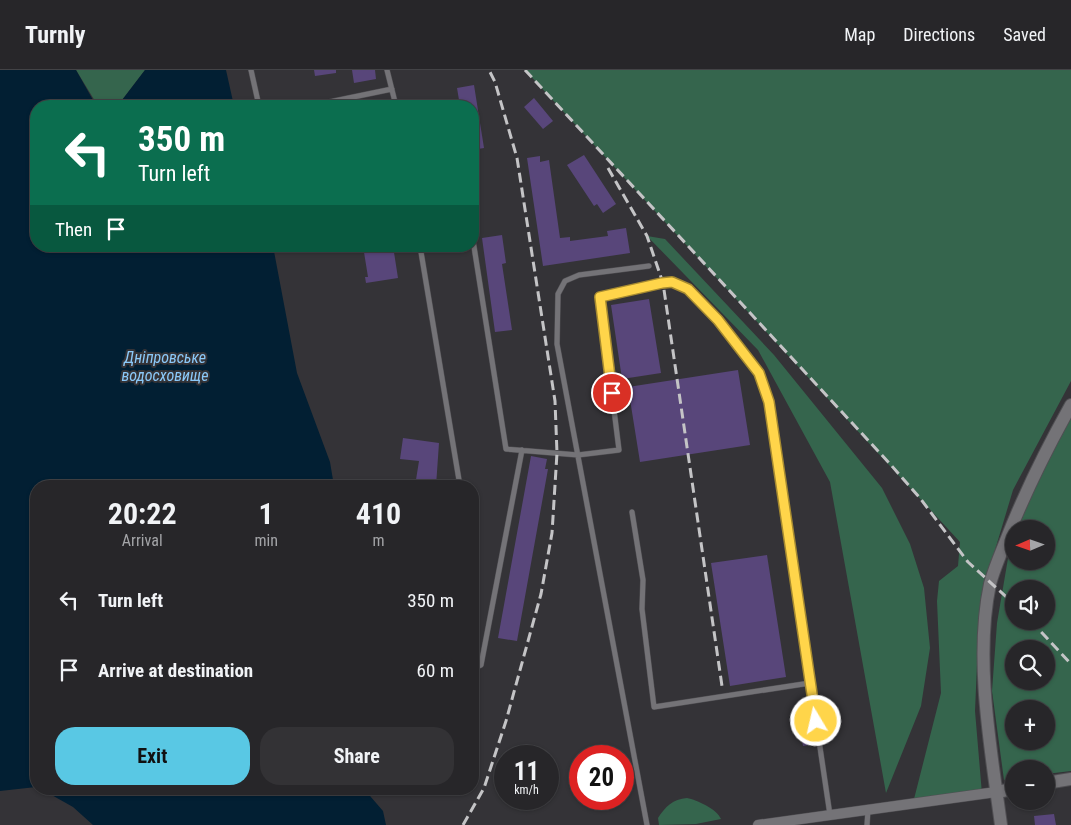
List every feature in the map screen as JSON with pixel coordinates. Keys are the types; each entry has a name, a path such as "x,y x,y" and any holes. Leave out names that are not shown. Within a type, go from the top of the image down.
{"street":[{"path":"1001,825 986,714 986,619 990,584 1018,510 1050,442 1071,405"},
{"path":"1055,782 1071,779"},
{"path":"758,825 787,823 830,815 1005,790"}],"lane":[{"path":"251,70 258,100"},
{"path":"387,70 395,100"},
{"path":"339,100 392,89"},
{"path":"421,252 459,480"},
{"path":"475,252 506,449 578,455 619,450 600,297 672,282 688,289 718,320 759,373 769,402 830,815"},
{"path":"647,825 557,344 558,294 565,281 579,274 649,266"},
{"path":"479,666 481,665 522,450"},
{"path":"632,512 643,580 642,609 654,707 810,683"},
{"path":"867,825 868,810"}],"green space":[{"path":"76,70 145,70 122,100 94,100"},
{"path":"525,70 1071,70 1071,381 1013,490 989,570 979,619 975,711 982,794 913,803 941,693 937,601 939,581 958,566 960,542"},
{"path":"647,236 665,239 774,355 882,488 910,544 924,588 930,648 921,706 886,793 830,482 758,350"},
{"path":"1071,417 1071,771 1055,773 1055,760 1005,760 1004,780 992,691 997,623 1006,570 1055,570 1055,520 1018,520"},
{"path":"687,798 711,808 721,819 696,824 659,825 658,818 667,807 678,800"}],"water":[{"name":"Дніпровське водосховище","path":"0,70 76,70 93,100 30,100 30,252 274,252 297,373 330,462 333,480 30,480 30,788 0,791"},
{"path":"145,70 226,70 233,100 122,100"},
{"path":"52,795 369,795 383,811 386,825 93,825 73,807"}],"building":[{"path":"314,70 336,70 336,73 315,76"},
{"path":"352,70 375,70 376,79 354,83"},
{"path":"474,85 476,100 459,100 457,88"},
{"path":"534,98 553,121 543,129 524,107"},
{"path":"479,116 484,148 479,149"},
{"path":"584,155 616,204 603,213 597,204 594,206 567,165"},
{"path":"540,156 540,162 549,160 560,238 570,237 570,241 608,236 607,231 626,228 630,253 543,266 527,158"},
{"path":"502,235 506,263 502,264 512,330 495,332 482,238"},
{"path":"364,252 394,252 398,278 366,283 365,277 368,277"},
{"path":"649,299 661,373 622,379 611,305"},
{"path":"738,370 750,445 640,462 628,387"},
{"path":"403,438 439,443 436,480 416,480 419,461 400,459"},
{"path":"531,456 547,459 545,469 548,469 517,641 498,638"},
{"path":"767,555 786,677 730,686 711,563"},
{"path":"812,734 814,744 803,746 801,735"},
{"path":"1054,814 1056,825 1035,825 1034,816"}],"railway":[{"path":"463,825 484,788 506,721 541,594 552,533 557,453 555,401 517,158 495,82 489,70"},
{"path":"525,70 891,465 920,498 968,562 1005,596"},
{"path":"608,168 647,236 663,283 722,686"},
{"path":"1039,630 1071,664"}],"route":[{"path":"612,393 600,297 662,283 672,282 688,289 718,320 759,373 769,402 816,721"}]}
